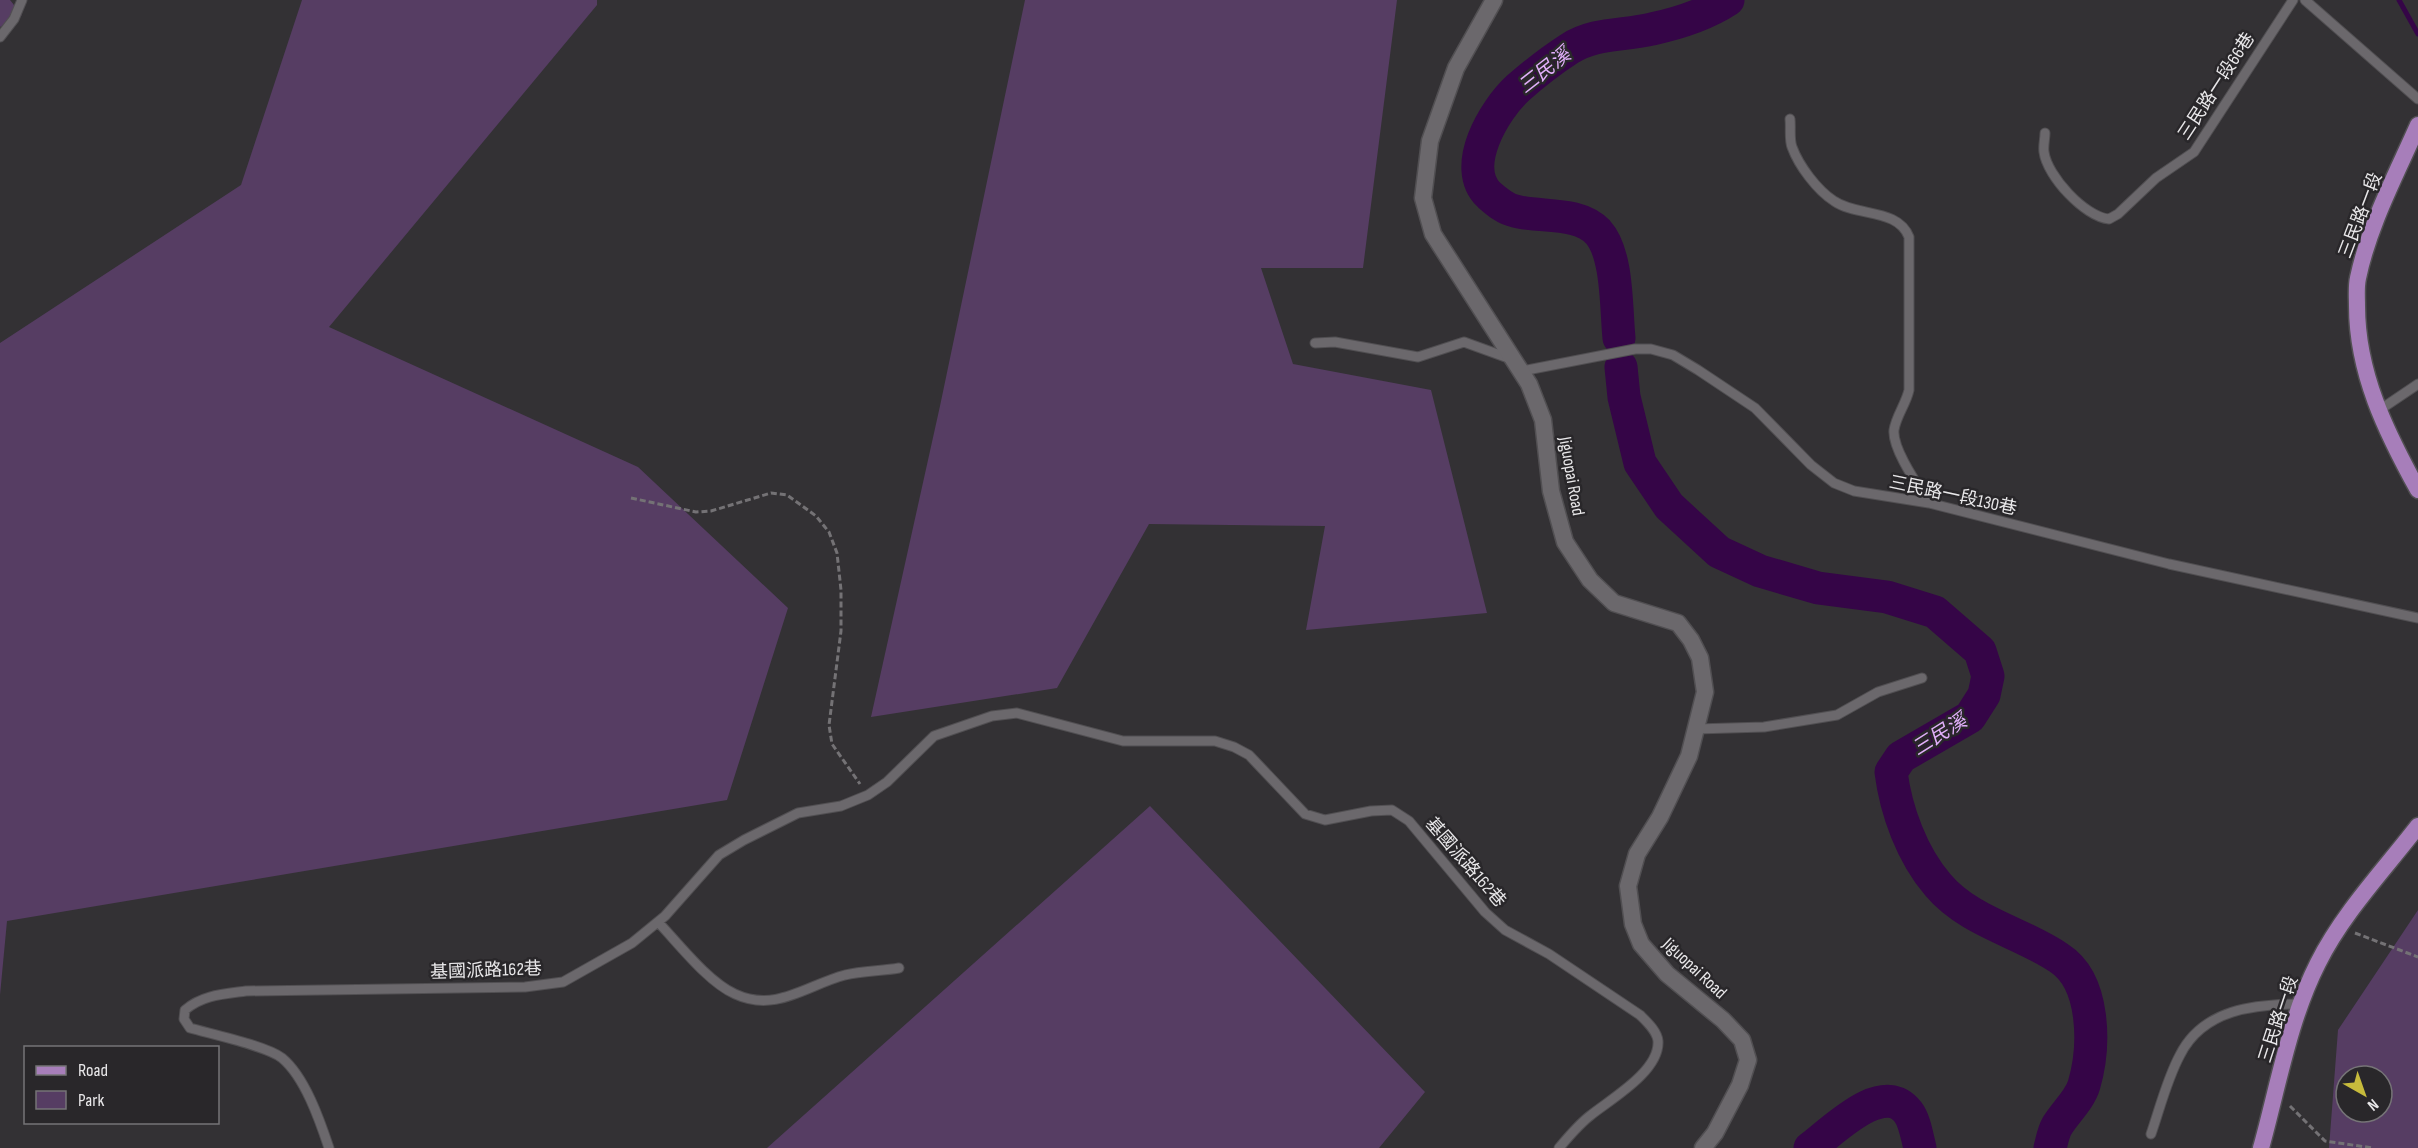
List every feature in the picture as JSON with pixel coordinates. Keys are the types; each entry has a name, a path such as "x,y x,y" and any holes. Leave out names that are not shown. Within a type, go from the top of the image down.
{"main road":[{"name":"三民路一段","path":"2418,125 2367,243 2357,281 2357,325 2362,357 2378,411 2390,440 2418,490"},
{"name":"三民路一段","path":"2261,1148 2300,1004 2318,963 2340,927 2418,826"}],"street":[{"name":"Jiguopai Road","path":"1494,0 1456,68 1430,141 1423,198 1433,234 1518,365 1544,420 1551,490 1565,542 1590,580 1614,603 1678,623 1691,640 1700,658 1705,692 1689,756 1660,817 1637,854 1628,886 1633,924 1641,944 1667,974 1742,1040 1748,1060 1740,1085 1715,1133 1703,1148"}],"lane":[{"path":"0,37 14,19 22,0"},
{"name":"三民路一段66巷","path":"2045,133 2044,152 2052,171 2068,193 2090,214 2109,219 2118,214 2156,178 2185,160 2199,146 2245,70 2293,0"},
{"path":"2305,0 2418,99"},
{"path":"1790,119 1791,145 1800,162 1822,191 1835,202 1896,221 1906,227 1910,237 1909,390 1906,406 1894,432 1896,444 1929,503"},
{"path":"1315,343 1335,342 1419,357 1464,342 1518,365"},
{"name":"三民路一段130巷","path":"1518,365 1635,350 1651,349 1673,355 1755,408 1811,465 1833,483 1863,493 1929,503 2169,564 2418,618"},
{"path":"2378,411 2418,384"},
{"path":"1696,729 1764,727 1837,715 1878,692 1922,678"},
{"name":"基國派路162巷","path":"329,1148 320,1120 297,1076 281,1058 190,1028 184,1019 185,1010 194,1002 214,995 246,991 525,987 562,982 632,943 658,922 719,855 744,840 798,813 841,806 868,795 887,782 934,736 992,716 1017,713 1124,741 1215,741 1249,755 1305,814 1325,820 1371,811 1392,810 1409,821 1485,912 1505,930 1549,954 1640,1015 1652,1027 1658,1041 1653,1058 1641,1075 1591,1114 1559,1148"},
{"path":"658,922 716,982 735,995 768,1000 793,997 846,975 900,968"},
{"path":"2151,1134 2180,1054 2204,1026 2233,1010 2260,1004 2300,1004"}],"path":[{"path":"631,498 696,512 711,511 771,493 787,495 816,516 830,532 837,553 841,590 841,631 829,725 832,744 868,795"},
{"path":"2340,927 2418,957"},
{"path":"2276,1092 2325,1141 2373,1148"}],"green space":[{"path":"0,0 10,0 22,15 0,27"},
{"path":"302,0 597,0 597,5 329,327 638,467 788,608 727,800 7,921 0,995 0,343 241,185"},
{"path":"1025,0 1397,0 1363,268 1261,268 1293,364 1431,390 1487,613 1306,630 1325,526 1149,524 1057,688 871,717 940,406"},
{"path":"1150,806 1425,1092 1379,1148 767,1148"},
{"path":"2418,910 2418,1148 2329,1148 2334,1082 2334,1124 2394,1124 2394,1064 2335,1064 2338,1030"}],"waterway":[{"name":"三民溪","path":"1619,338 1613,268 1605,242 1590,225 1570,218 1515,211 1504,207 1489,195 1481,183 1478,170 1479,155 1484,139 1499,110 1518,88 1569,49 1599,37 1662,27 1682,21 1728,0"},
{"path":"2399,0 2418,34"},
{"name":"三民溪","path":"1621,367 1624,397 1640,463 1669,506 1719,552 1760,571 1818,588 1887,597 1935,612 1980,651 1988,676 1984,695 1970,717 1901,757 1891,772 1893,787 1901,817 1913,846 1938,885 1951,898 1980,918 2059,958 2071,969 2080,983 2090,1016 2088,1070 2082,1090 2057,1126 2050,1148"},
{"name":"三民溪","path":"1810,1148 1858,1111 1885,1101 1898,1103 1908,1112 1914,1124 1920,1148"}]}
